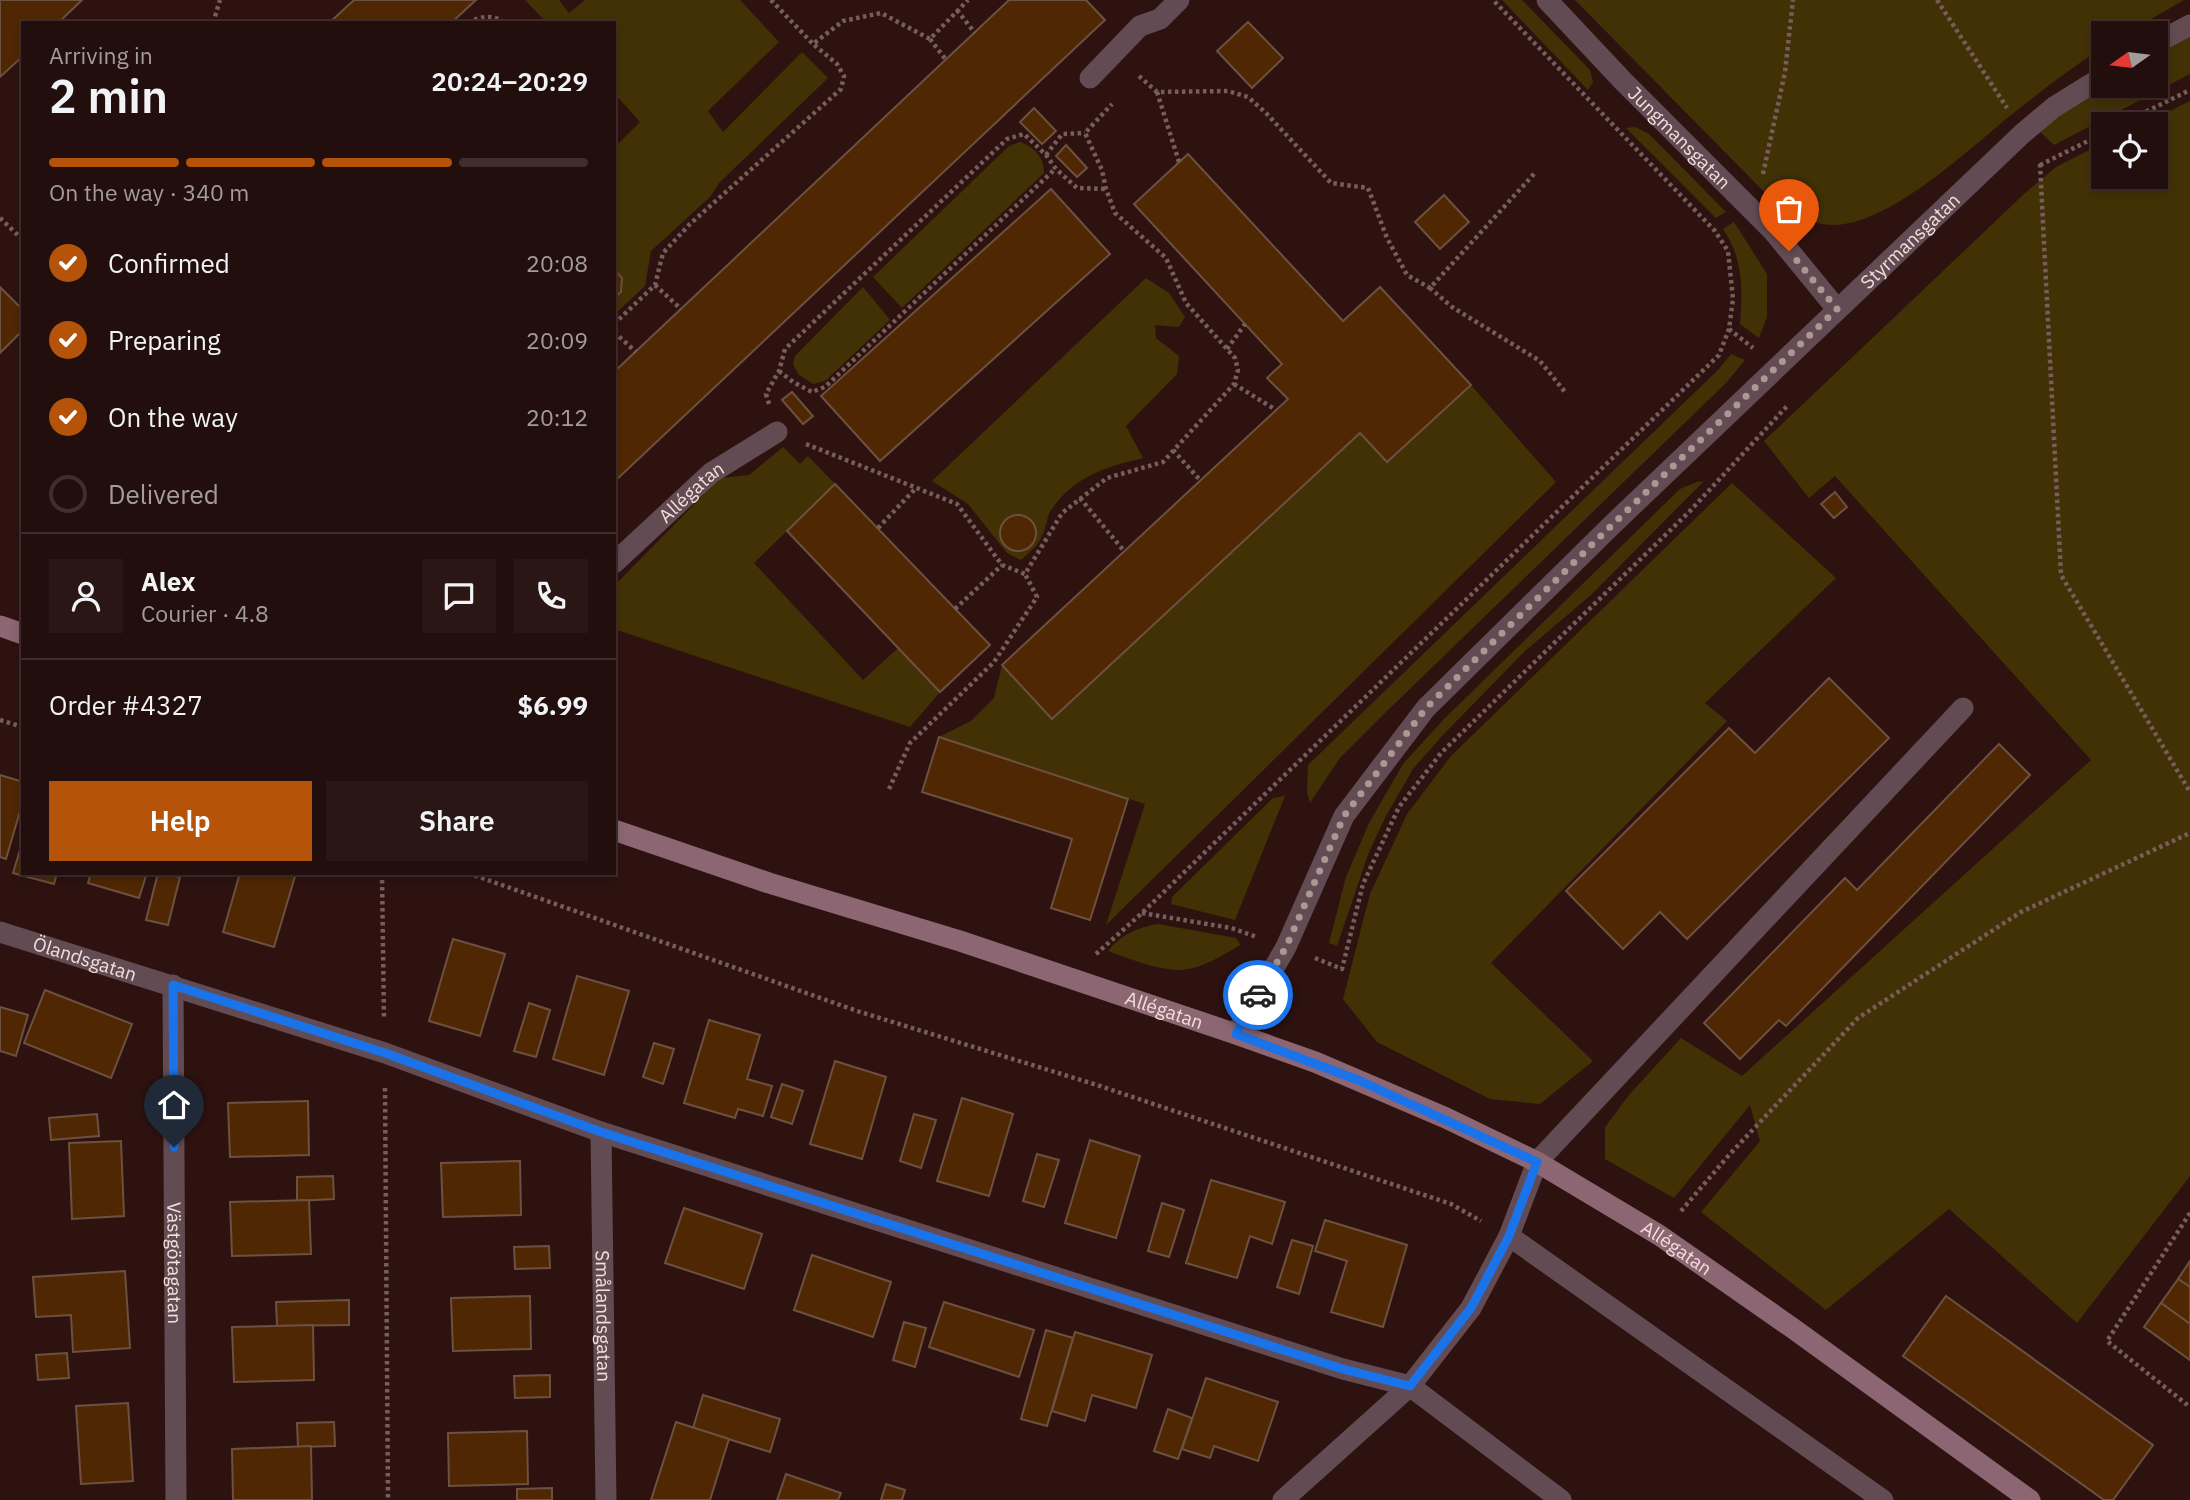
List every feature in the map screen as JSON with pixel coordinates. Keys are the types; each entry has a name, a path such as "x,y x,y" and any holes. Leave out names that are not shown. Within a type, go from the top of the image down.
{"street":[{"path":"1090,78 1140,26 1160,19 1180,0"},
{"name":"Jungmansgatan","path":"1547,0 1623,81 1773,231 1837,309"},
{"path":"2168,37 2190,25"},
{"name":"Styrmansgatan","path":"1236,1034 1286,947 1344,816 1426,708 1615,522 2023,133 2054,107 2091,84"},
{"name":"Allégatan","path":"616,561 711,473 777,432"},
{"path":"0,626 21,633"},
{"path":"1283,1500 1410,1386 1471,1308 1509,1236 1537,1162 1964,708"},
{"name":"Allégatan","path":"616,831 769,883 960,941 1236,1034 1358,1080 1537,1162 1659,1235 2030,1500"},
{"name":"Ölandsgatan","path":"0,932 385,1053 601,1132 1343,1369 1410,1386"},
{"name":"Västgötagatan","path":"173,985 176,1500"},
{"name":"Smålandsgatan","path":"601,1132 607,1500"},
{"path":"1509,1236 1883,1500"},
{"path":"1410,1386 1561,1500"}],"path":[{"path":"215,21 220,0"},
{"path":"616,322 655,285 663,253 681,234 841,89 844,76 837,64 813,44 771,0"},
{"path":"930,38 968,0"},
{"path":"1069,978 1142,913 1719,355 1729,329 1732,299 1728,251 1715,230 1493,0"},
{"path":"1715,230 1761,180 1785,72 1793,0"},
{"path":"1937,0 2040,164 2061,575 2190,792"},
{"path":"957,10 975,33"},
{"path":"813,44 842,21 881,13 930,38 946,60"},
{"path":"473,21 491,17 503,21"},
{"path":"1130,85 1146,67"},
{"path":"1139,76 1157,92 1179,162"},
{"path":"2145,112 2190,90"},
{"path":"1157,92 1228,91 1248,97 1331,183 1368,188 1387,238 1407,275 1430,288 1452,307 1541,361 1564,392"},
{"path":"1046,155 1062,134 1085,133 1121,95"},
{"path":"1025,574 1062,513 1107,478 1163,462 1234,384 1238,370 1235,358 1186,303 1166,258 1115,213 1105,189 1102,170 1085,133"},
{"path":"888,789 910,743 994,662 1037,597 1025,574 1002,565 957,504 777,432 766,394 779,371 785,349 1007,139 1024,134 1077,188 1105,189"},
{"path":"2031,174 2040,164 2091,139"},
{"path":"779,371 813,392 825,387 1056,169"},
{"path":"1430,288 1534,174"},
{"path":"0,218 21,238"},
{"path":"655,285 681,309"},
{"path":"1227,349 1245,324"},
{"path":"616,334 636,352"},
{"path":"1234,384 1276,410"},
{"path":"1142,913 1231,929 1342,969 1363,884 1399,807 1441,753 1689,512 1796,397"},
{"path":"1173,450 1200,480"},
{"path":"878,528 916,488"},
{"path":"1080,498 1124,551"},
{"path":"955,609 1002,565"},
{"path":"0,720 21,726"},
{"path":"1659,1235 1728,1155 1858,1018 2021,912 2190,832"},
{"path":"382,875 388,1500"},
{"path":"474,875 857,1012 1097,1086 1451,1204 1509,1236"},
{"path":"2190,1213 2107,1341 2190,1407"}],"shaded area":[{"path":"525,0 559,0 569,13 585,0 740,0 779,42 708,111 723,132 802,52 828,78 719,183 710,197 651,251 645,286 616,313 616,146 640,122 616,95 616,21 545,21"},
{"path":"1502,0 1522,0 1590,70 1593,82 1588,90"},
{"path":"1575,0 2184,0 2148,21 2091,21 2091,56 2048,86 1931,180 1882,211 1859,221 1828,225 1812,221 1776,204"},
{"path":"2190,30 2190,74 2168,85 2168,43"},
{"path":"2091,94 2091,98 2144,98 2117,112 2091,112 2091,126 2054,145 2037,129"},
{"path":"2190,101 2190,1176 2077,1323 1949,1209 1826,1310 1701,1212 1760,1141 1750,1105 1674,1198 1605,1159 1605,1127 1629,1095 1681,1038 1742,1076 2091,760 1835,476 1809,498 1764,441 2024,194 2056,167 2091,149 2091,189 2168,189 2168,112"},
{"path":"1635,127 1649,134 1726,212 1716,218 1626,128"},
{"path":"1020,142 1037,153 1044,173 902,308 873,277 1009,146"},
{"path":"1734,222 1767,274 1767,317 1759,338 1740,324 1738,263 1723,229"},
{"path":"1146,278 1169,293 1185,317 1179,327 1155,325 1156,338 1179,356 1177,374 1126,426 1143,458 1104,469 1070,489 1051,510 1038,544 1021,560 1007,553 968,504 932,481"},
{"path":"863,287 890,320 825,381 813,384 798,374 793,364 795,356"},
{"path":"1731,354 1745,360 1727,382 1340,758 1310,803 1307,792 1308,765 1719,369"},
{"path":"1471,385 1556,482 1106,925 1145,804 939,737 971,721 994,698 1002,665 1053,719 1360,433 1388,462"},
{"path":"783,447 800,464 808,456 835,484 754,563 863,680 898,648 940,692 910,727 616,630 616,584 720,478 749,475"},
{"path":"1704,481 1591,595 1525,651 1413,769 1369,852 1337,946 1329,943 1346,877 1369,823 1403,764 1444,719 1680,489"},
{"path":"1732,483 1836,578 1705,703 1727,721 1491,963 1593,1061 1540,1104 1490,1099 1377,1042 1343,999 1370,894 1407,814 1451,756"},
{"path":"1285,796 1235,920 1171,904 1172,897 1273,798"},
{"path":"1158,924 1236,938 1240,945 1218,958 1185,970 1152,966 1108,951 1130,933"}],"building":[{"path":"0,0 82,0 60,21 21,21 21,58 0,77"},
{"path":"354,0 476,0 453,21 331,21"},
{"path":"1009,0 1086,0 1105,20 616,480 616,370"},
{"path":"1248,22 1283,58 1252,88 1217,51"},
{"path":"1034,108 1056,131 1042,144 1020,122"},
{"path":"1066,145 1087,168 1077,177 1056,156"},
{"path":"1188,154 1343,321 1380,287 1471,385 1387,462 1360,433 1052,719 1002,665 1288,399 1267,378 1282,364 1134,204"},
{"path":"1051,189 1110,254 880,461 821,396"},
{"path":"1444,195 1469,222 1440,249 1415,222"},
{"path":"616,271 622,278 621,292 616,296"},
{"path":"0,287 21,308 21,332 0,353"},
{"path":"792,392 813,416 803,424 782,400"},
{"path":"835,484 990,645 940,692 787,531"},
{"path":"1835,492 1847,507 1834,518 1821,504"},
{"path":"1018,515 1030,521 1036,533 1030,545 1018,551 1006,545 1000,533 1006,521"},
{"path":"1829,678 1889,738 1687,939 1660,912 1623,949 1566,891 1729,728 1755,753"},
{"path":"939,737 1128,799 1090,920 1051,908 1072,839 922,792"},
{"path":"1999,744 2030,775 1786,1026 1779,1020 1740,1059 1704,1023 1845,878 1857,890"},
{"path":"0,775 21,781 21,808 6,859 0,857"},
{"path":"21,847 21,875 56,875 54,884 13,873"},
{"path":"90,875 146,875 139,898 88,883"},
{"path":"157,875 180,877 168,925 146,920"},
{"path":"239,875 295,875 274,947 223,932"},
{"path":"453,939 505,954 480,1036 429,1021"},
{"path":"577,976 629,991 604,1075 553,1059"},
{"path":"45,990 132,1024 111,1078 24,1043"},
{"path":"529,1003 550,1010 536,1057 514,1051"},
{"path":"0,1007 28,1015 16,1056 0,1051"},
{"path":"709,1020 760,1035 747,1079 772,1086 763,1116 738,1109 735,1118 684,1103"},
{"path":"654,1043 674,1049 663,1084 643,1077"},
{"path":"835,1061 886,1077 862,1159 810,1144"},
{"path":"782,1084 803,1091 792,1124 771,1117"},
{"path":"962,1098 1013,1114 989,1196 937,1181"},
{"path":"308,1101 309,1155 230,1157 228,1103"},
{"path":"97,1114 99,1136 51,1140 49,1118"},
{"path":"914,1114 936,1120 921,1168 900,1161"},
{"path":"1090,1140 1140,1156 1116,1238 1065,1223"},
{"path":"121,1141 124,1216 72,1219 69,1143"},
{"path":"1037,1154 1059,1160 1044,1207 1023,1201"},
{"path":"520,1161 521,1215 443,1217 441,1163"},
{"path":"333,1176 334,1199 297,1201 297,1177"},
{"path":"1211,1180 1285,1202 1272,1244 1250,1236 1237,1278 1186,1263"},
{"path":"309,1200 311,1254 232,1256 230,1202"},
{"path":"1162,1203 1184,1210 1169,1257 1148,1251"},
{"path":"684,1208 762,1234 744,1289 665,1263"},
{"path":"1325,1220 1407,1245 1383,1327 1331,1312 1347,1261 1315,1251"},
{"path":"1292,1240 1313,1246 1299,1294 1277,1287"},
{"path":"549,1246 550,1268 515,1269 514,1247"},
{"path":"812,1255 891,1282 873,1337 794,1310"},
{"path":"2190,1261 2190,1287 2178,1279"},
{"path":"125,1271 130,1348 73,1352 71,1315 36,1317 33,1277"},
{"path":"2178,1279 2190,1287 2190,1324 2161,1303"},
{"path":"530,1296 531,1349 453,1351 451,1298"},
{"path":"1946,1296 2153,1445 2113,1500 2104,1500 1903,1356"},
{"path":"349,1300 349,1325 277,1326 276,1302"},
{"path":"944,1302 1034,1330 1019,1377 929,1347"},
{"path":"2161,1303 2190,1324 2190,1360 2144,1327"},
{"path":"904,1322 926,1328 915,1367 893,1360"},
{"path":"313,1325 314,1380 234,1382 232,1327"},
{"path":"1046,1330 1073,1338 1047,1426 1021,1419"},
{"path":"1075,1332 1152,1355 1136,1408 1092,1395 1085,1421 1052,1411"},
{"path":"67,1353 69,1378 38,1380 36,1355"},
{"path":"550,1375 550,1397 515,1398 514,1376"},
{"path":"1206,1378 1278,1402 1258,1461 1214,1446 1210,1458 1182,1449"},
{"path":"703,1395 780,1419 770,1452 693,1428"},
{"path":"128,1403 133,1481 81,1484 76,1406"},
{"path":"1168,1409 1192,1418 1178,1459 1154,1451"},
{"path":"334,1422 335,1446 298,1447 297,1423"},
{"path":"676,1422 729,1439 710,1500 651,1500"},
{"path":"527,1431 528,1484 449,1486 448,1433"},
{"path":"311,1446 312,1500 233,1500 232,1449"},
{"path":"786,1474 841,1493 838,1500 777,1500"},
{"path":"886,1484 905,1490 902,1500 881,1500"},
{"path":"552,1488 552,1500 517,1500 517,1489"}],"way so far":[{"path":"1258,995 1286,947 1344,816 1426,708 1837,309 1789,251"}],"route":[{"path":"174,1147 173,985 385,1053 601,1132 1343,1369 1410,1386 1471,1308 1509,1236 1537,1162 1446,1118 1358,1080 1236,1034 1258,995"}]}
